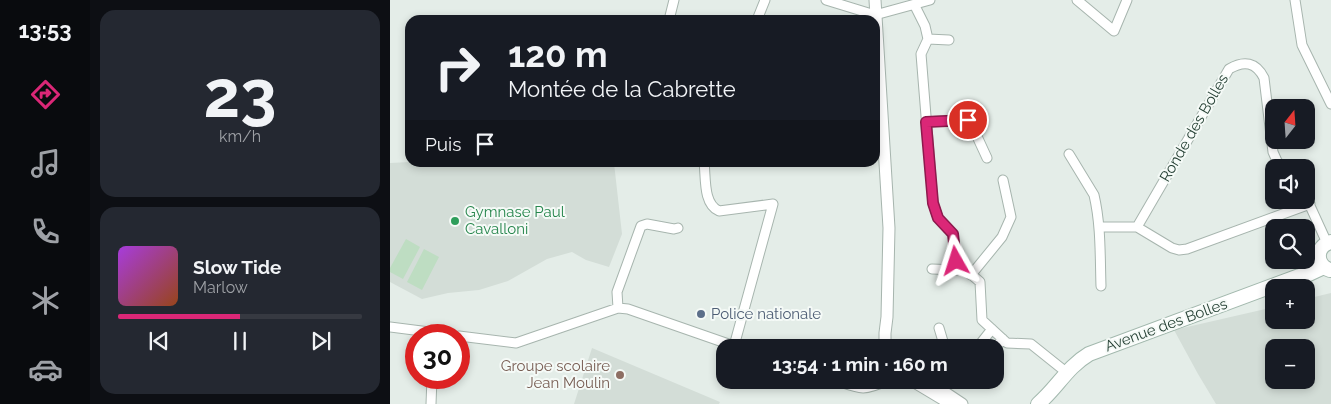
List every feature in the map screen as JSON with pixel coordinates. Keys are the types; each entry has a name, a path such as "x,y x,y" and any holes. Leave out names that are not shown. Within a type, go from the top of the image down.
{"main road":[{"path":"1324,265 1320,250 1329,242"},
{"name":"Avenue des Bolles","path":"1042,401 1066,372 1079,360 1104,347 1309,274 1324,265"}],"street":[{"path":"670,15 674,0"},
{"path":"760,15 765,0"},
{"path":"826,0 876,15 915,6 930,0"},
{"path":"875,0 876,15"},
{"path":"1077,0 1114,31 1127,0"},
{"path":"1295,0 1302,45 1331,104"},
{"path":"915,6 925,26 928,39 920,54 933,203 938,218 953,234 956,261 980,282 982,320 1003,339"},
{"path":"928,39 949,40"},
{"name":"Ronde des Bolles","path":"1137,227 1228,69 1237,64 1244,63 1253,66 1260,70 1264,78 1273,152 1276,159"},
{"path":"926,122 968,120 987,158"},
{"path":"880,139 889,228 885,339"},
{"path":"1068,154 1094,195 1099,227 1101,286"},
{"path":"705,167 708,201 713,208 719,211 773,204 739,339"},
{"path":"971,275 1002,237 1011,217 1003,180"},
{"path":"1099,227 1137,227 1172,248 1179,250 1187,249 1286,209"},
{"path":"1312,209 1329,242"},
{"path":"614,309 617,292 641,226 647,224 674,230 678,228"},
{"path":"932,269 957,270 960,265"},
{"path":"470,337 516,343 614,309 628,309 716,339"},
{"path":"887,317 891,339"},
{"path":"390,327 405,329"},
{"path":"939,328 942,339"},
{"path":"984,339 992,329"},
{"path":"1004,340 1007,343 1031,344 1066,372"},
{"path":"431,404 432,389"},
{"path":"926,389 950,404"},
{"path":"940,389 962,404"}],"shaded area":[{"path":"405,162 405,167 614,167 622,234 609,267 586,260 572,252 547,259 508,281 479,290 448,293 422,299 390,282 390,163"},
{"path":"1331,293 1331,404 1216,404 1174,330 1265,309 1265,329 1315,329 1315,297"},
{"name":"Groupe scolaire Jean Moulin","path":"592,348 720,402 719,404 574,404"}],"green space":[{"path":"406,239 420,247 403,279 390,272 390,268"},
{"path":"424,249 439,257 422,290 407,282"}],"place":[{"name":"Gymnase Paul Cavalloni","path":"455,221"},
{"name":"Police nationale","path":"701,314"},
{"name":"Groupe scolaire Jean Moulin","path":"620,375"}],"route":[{"path":"956,261 953,234 938,218 933,203 926,122 968,120"}]}
